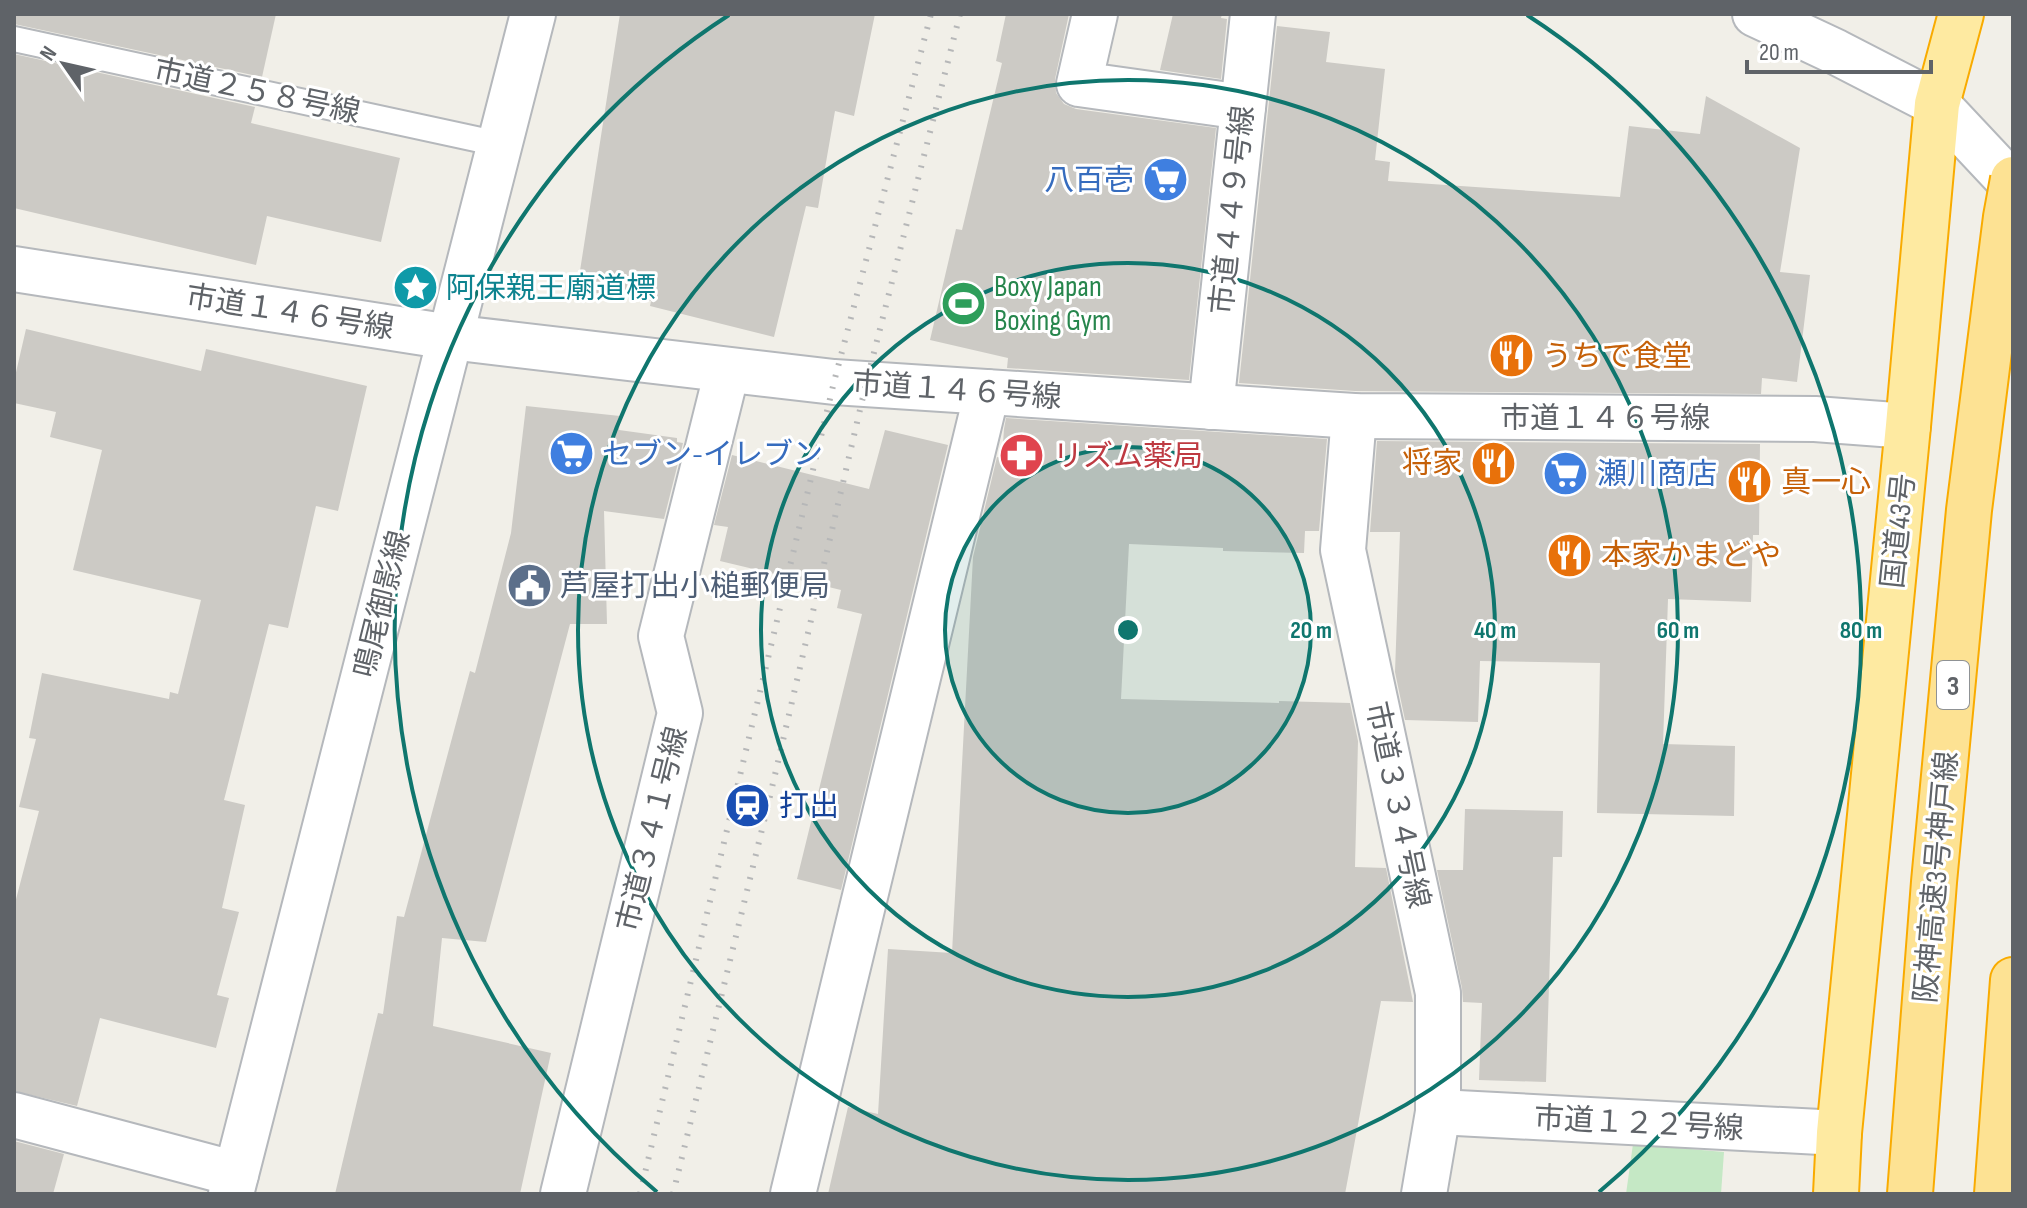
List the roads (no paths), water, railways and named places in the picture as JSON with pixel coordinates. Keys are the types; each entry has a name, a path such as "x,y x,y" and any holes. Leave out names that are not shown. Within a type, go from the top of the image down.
{"highway":[{"name":"国道43号","path":"1836,1194 1839,1133 1937,104 1961,14"},
{"name":"阪神高速3号神戸線","path":"1910,1194 1934,882 1969,510 2013,179"},
{"path":"1997,1194 2013,980"}],"street":[{"name":"鳴尾御影線","path":"234,1184 533,14"},
{"path":"1095,14 1079,84 1243,107"},
{"name":"市道４４９号線","path":"1211,407 1253,14"},
{"path":"1755,14 1937,104 2013,185"},
{"name":"市道１４６号線","path":"14,269 450,337 834,382 1354,416 1815,419 1908,426"},
{"name":"市道３４１号線","path":"563,1194 680,713 661,636 727,371"},
{"path":"793,1194 987,392"},
{"name":"市道３３４号線","path":"1354,416 1343,550 1438,993 1438,1112 1424,1194"},
{"name":"市道１２２号線","path":"1438,1112 1839,1133"},
{"path":"14,1115 234,1184"}],"lane":[{"name":"市道２５８号線","path":"14,39 499,144"}],"railway":[{"path":"640,1194 834,382 931,14"},
{"path":"673,1194 866,384 960,14"}],"place":[{"name":"八百壱","path":"1165,180"},
{"name":"阿保親王廟道標","path":"415,288"},
{"name":"Boxy Japan Boxing Gym","path":"963,303"},
{"name":"うちで食堂","path":"1511,356"},
{"name":"セブン-イレブン","path":"571,454"},
{"name":"リズム薬局","path":"1022,456"},
{"name":"将家","path":"1493,463"},
{"name":"瀬川商店","path":"1566,474"},
{"name":"真一心","path":"1750,482"},
{"name":"本家かまどや","path":"1570,555"},
{"name":"芦屋打出小槌郵便局","path":"529,586"},
{"name":"打出","path":"748,806"}]}
